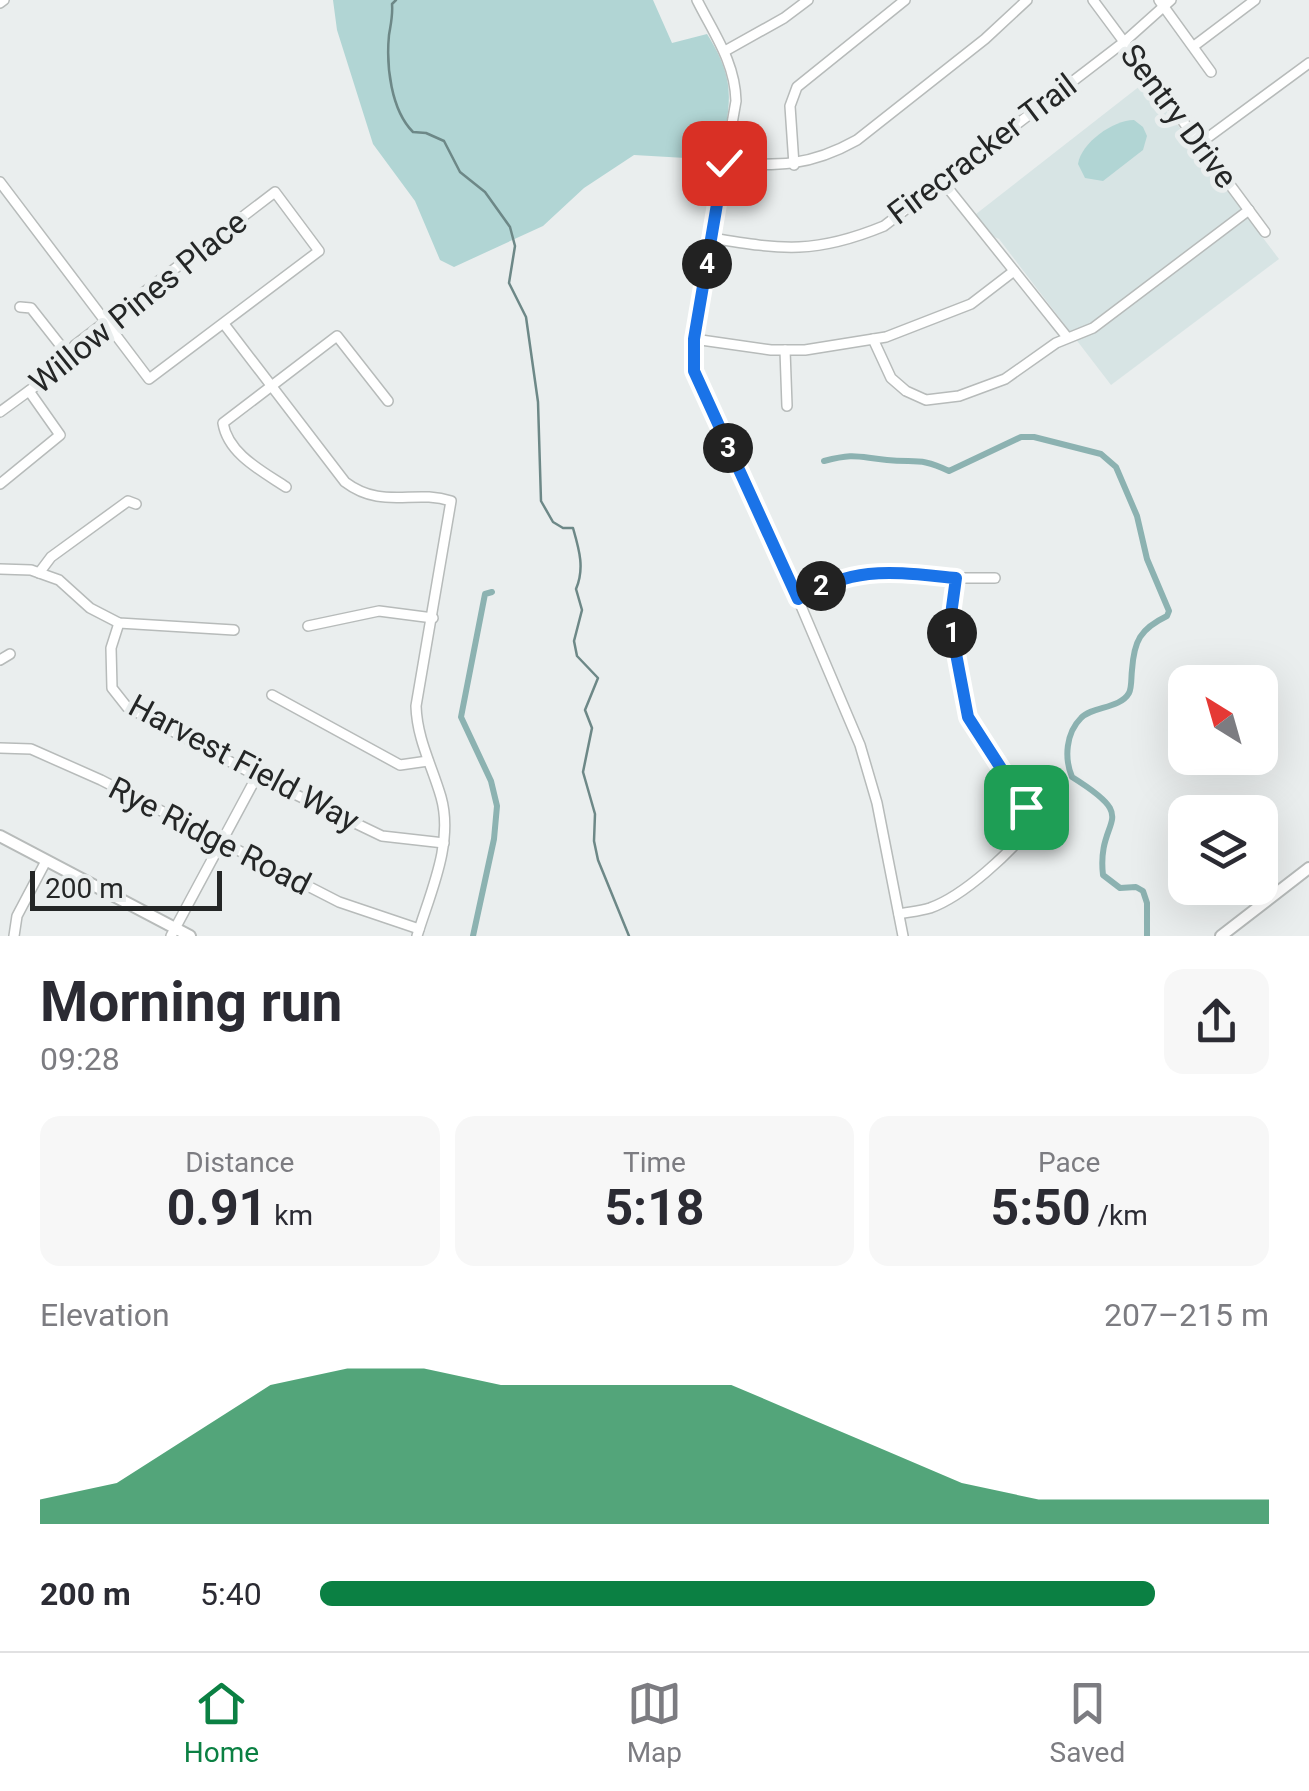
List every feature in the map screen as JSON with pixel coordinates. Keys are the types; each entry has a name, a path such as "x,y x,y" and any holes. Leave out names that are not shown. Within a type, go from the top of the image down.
{"main road":[{"path":"0,836 173,932 190,936"},
{"path":"1221,936 1309,868"}],"street":[{"path":"697,0 725,50 736,79 736,101 694,339 694,371 860,746 877,803 903,936"},
{"path":"725,50 784,18 808,0"},
{"path":"794,165 790,106 798,87 905,0"},
{"path":"724,163 794,165 835,152 857,140 1027,0"},
{"name":"Sentry Drive","path":"1093,0 1264,232"},
{"path":"1194,46 1255,0"},
{"path":"1165,2 1212,72"},
{"name":"Firecracker Trail","path":"712,238 801,250 843,243 884,226 1124,42 1165,2"},
{"path":"1200,144 1309,63"},
{"path":"0,182 150,378 224,324 345,482 358,492 388,500 451,501 416,706 416,726 442,801 444,843 418,933"},
{"path":"943,182 1067,337"},
{"name":"Willow Pines Place","path":"0,412 56,371 75,344 275,192 319,251 224,324"},
{"path":"873,339 891,378 906,391 926,400 959,396 1005,379 1067,337 1093,328 1248,210"},
{"path":"694,339 785,350 873,339 971,304 1014,272"},
{"path":"20,308 30,308 68,355"},
{"path":"286,486 243,458 224,434 223,424 338,336 388,401"},
{"path":"785,350 787,406"},
{"path":"0,484 60,436 29,391"},
{"path":"39,573 51,557 128,501 136,504"},
{"path":"0,569 39,573 59,580 90,608 120,623 234,630"},
{"path":"798,599 840,578 886,571 995,578"},
{"path":"899,914 930,908 957,894 1033,824 968,717 950,622 956,578"},
{"path":"308,626 379,611 432,618"},
{"name":"Harvest Field Way","path":"120,623 111,648 111,678 112,688 127,707 256,776 382,836 444,843"},
{"path":"0,660 10,654"},
{"path":"272,696 400,765 428,761"},
{"name":"Rye Ridge Road","path":"0,748 31,750 101,780 338,902 418,933"},
{"path":"173,932 256,776"},
{"path":"14,936 17,916 46,861"}],"shaded area":[{"path":"333,0 653,0 672,43 707,34 724,67 729,95 720,160 634,155 584,188 543,226 454,267 440,260 415,201 373,144 337,30"},
{"path":"1145,82 1279,259 1111,385 976,214"},
{"path":"1134,120 1147,136 1143,150 1103,181 1085,178 1078,164 1085,148 1108,128"}],"waterway":[{"path":"396,0 392,4 388,60 400,112 413,132 444,141 460,172 485,192 510,227 515,246 509,283 526,317 538,402 541,501 553,522 573,528 580,558 576,589 582,610 574,641 577,656 598,678 585,710 592,728 583,772 595,814 594,841 629,936"},
{"path":"824,461 856,456 924,462 949,471 1021,437 1034,437 1101,454 1116,467 1169,611 1145,631 1137,644 1129,693 1119,702 1081,718 1069,738 1067,754 1072,777 1094,792 1112,812 1103,875 1120,888 1136,887 1143,891 1147,936"},
{"path":"473,936 494,839 497,806 491,781 461,717 485,594 492,592"}],"route":[{"path":"724,163 694,339 694,371 798,599 840,578 886,571 956,578 950,622 968,717 1026,807"}]}
